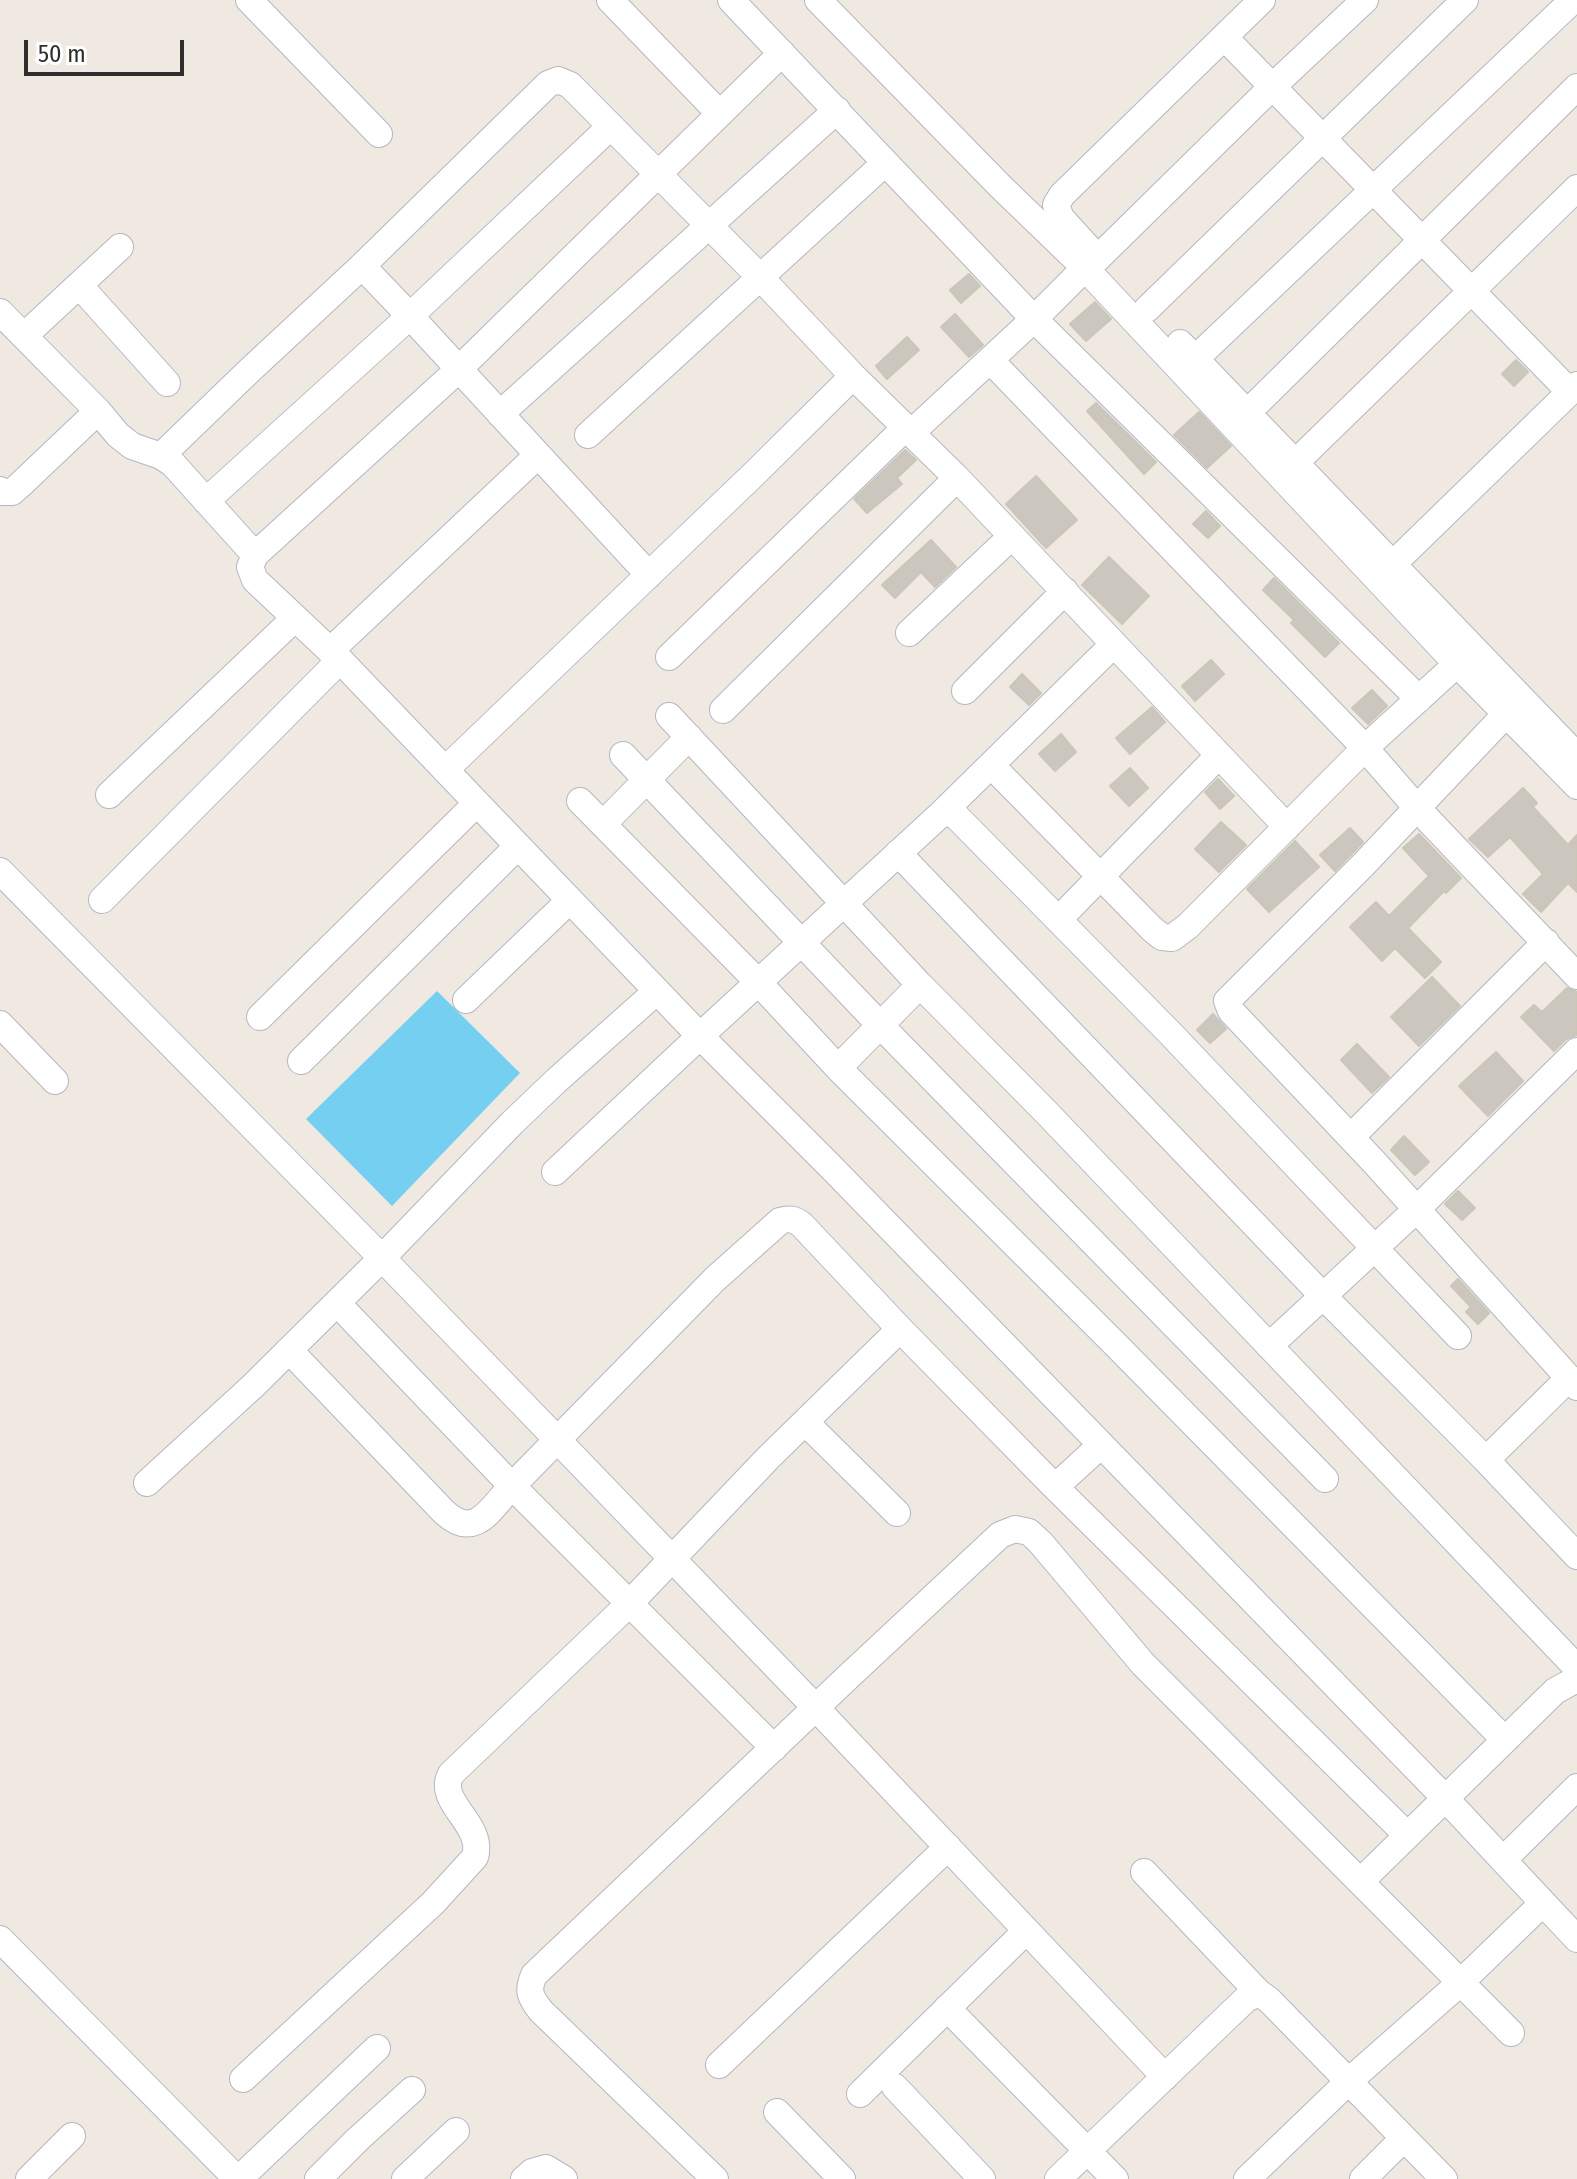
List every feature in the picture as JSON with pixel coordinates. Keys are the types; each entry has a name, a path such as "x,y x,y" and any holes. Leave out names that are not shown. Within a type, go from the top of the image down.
{"street":[{"path":"249,0 379,134"},
{"path":"610,0 720,114"},
{"path":"731,0 1034,319 1419,699"},
{"path":"818,0 1001,187 1147,309 1577,756"},
{"path":"1262,0 1062,195 1056,205 1061,218 1092,263 1457,664 1577,786"},
{"path":"669,657 908,430 1034,319 1365,0"},
{"path":"1147,309 1465,0"},
{"path":"1195,359 1575,1"},
{"path":"1224,37 1472,291 1574,389 1393,564"},
{"path":"782,53 458,370 255,555 250,567 255,580 335,656 700,1036 1445,1798 1543,1903 1574,1930"},
{"path":"161,456 548,84 558,80 570,85 853,376 957,478 1287,827"},
{"path":"1247,413 1577,87"},
{"path":"500,414 837,110"},
{"path":"206,501 410,316 611,126"},
{"path":"588,435 885,163"},
{"path":"1295,463 1577,188"},
{"path":"24,336 120,247"},
{"path":"362,266 649,575"},
{"path":"79,285 167,383"},
{"path":"0,312 118,435 132,446 161,456 173,464 255,555"},
{"path":"990,360 1365,748 1417,808 1577,976"},
{"path":"445,770 853,376"},
{"path":"0,490 12,492 98,411"},
{"path":"102,900 335,656 537,456"},
{"path":"723,710 957,478"},
{"path":"909,633 1012,536"},
{"path":"965,691 1065,591"},
{"path":"109,795 295,618"},
{"path":"555,1172 942,813 1114,644"},
{"path":"991,765 1152,929 1162,937 1172,938 1188,926 1365,748 1457,664"},
{"path":"1486,1460 1573,1383 1351,1137 1231,1011 1227,1001 1507,713"},
{"path":"669,716 920,985 1045,1111 1577,1668"},
{"path":"603,824 689,737"},
{"path":"623,755 880,1025 1325,1479"},
{"path":"1059,919 1219,755"},
{"path":"580,801 838,1068 1504,1739"},
{"path":"260,1017 477,803"},
{"path":"942,813 955,815 967,825 1458,1336"},
{"path":"301,1061 518,846"},
{"path":"898,853 1577,1556"},
{"path":"0,871 382,1258 816,1708 1165,2077"},
{"path":"466,1000 570,900"},
{"path":"1351,1137 1546,942"},
{"path":"838,1068 920,985"},
{"path":"147,1483 254,1385 512,1123 657,991"},
{"path":"0,1024 55,1081"},
{"path":"1269,1346 1417,1209 1577,1051"},
{"path":"289,1350 455,1522 467,1525 481,1519 715,1279 780,1221 788,1218 796,1220 1050,1482 1407,1835"},
{"path":"337,1303 512,1486 774,1748"},
{"path":"243,2079 422,1913 475,1857 478,1847 475,1833 450,1797 447,1781 451,1774 629,1604 768,1458 900,1329"},
{"path":"805,1422 897,1513"},
{"path":"1050,1482 1058,1483 1065,1478 1101,1445"},
{"path":"715,2179 541,2011 532,1998 529,1986 534,1975 1000,1535 1015,1529 1029,1532 1040,1542 1143,1664 1511,2033"},
{"path":"1361,1881 1555,1691 1577,1679"},
{"path":"1503,1860 1577,1787"},
{"path":"719,2065 948,1847"},
{"path":"1144,1872 1444,2179"},
{"path":"1247,2179 1543,1903"},
{"path":"860,2094 1026,1931"},
{"path":"0,1939 238,2179 377,2048"},
{"path":"1058,2179 1246,1999 1259,1993"},
{"path":"947,2008 1115,2179"},
{"path":"895,2087 982,2179"},
{"path":"318,2179 412,2090"},
{"path":"777,2112 842,2179"},
{"path":"405,2179 456,2131"},
{"path":"29,2179 72,2136"},
{"path":"1363,2179 1403,2139"},
{"path":"524,2179 532,2172 546,2168 564,2179"}],"water":[{"path":"437,991 520,1073 392,1206 306,1119"}],"building":[{"path":"969,274 980,286 961,303 950,290"},
{"path":"1095,302 1111,319 1086,341 1070,324"},
{"path":"955,314 983,345 969,357 941,327"},
{"path":"907,337 919,350 887,379 876,366"},
{"path":"1516,360 1528,372 1514,386 1502,374"},
{"path":"1096,403 1156,462 1144,474 1087,411"},
{"path":"1199,412 1231,446 1207,468 1174,435"},
{"path":"905,450 916,460 897,478 902,484 867,513 854,499"},
{"path":"1036,476 1077,520 1046,548 1006,504"},
{"path":"1206,511 1220,526 1208,538 1193,524"},
{"path":"931,540 956,567 935,587 921,572 895,598 882,585"},
{"path":"1109,557 1149,596 1122,624 1082,585"},
{"path":"1274,578 1339,643 1325,657 1263,590"},
{"path":"1211,660 1224,674 1195,701 1182,686"},
{"path":"1022,674 1041,693 1029,705 1010,687"},
{"path":"1372,690 1387,706 1368,724 1352,708"},
{"path":"1152,707 1165,722 1130,754 1116,738"},
{"path":"1061,734 1076,752 1055,771 1039,754"},
{"path":"1130,768 1148,788 1129,806 1110,786"},
{"path":"1218,779 1234,796 1220,809 1205,792"},
{"path":"1523,788 1537,803 1533,807 1568,845 1577,835 1577,892 1568,883 1541,912 1523,894 1543,874 1510,837 1488,857 1469,839"},
{"path":"1221,822 1246,845 1219,872 1195,849"},
{"path":"1350,828 1363,842 1335,871 1320,855"},
{"path":"1419,834 1461,878 1408,928 1441,962 1425,978 1395,948 1382,961 1350,927 1376,902 1389,916 1429,876 1403,848"},
{"path":"1295,841 1319,867 1269,912 1247,889"},
{"path":"1432,977 1460,1006 1419,1046 1391,1017"},
{"path":"1567,988 1577,992 1577,1035 1566,1039 1554,1051 1521,1017 1534,1005 1542,1012"},
{"path":"1213,1014 1226,1029 1210,1043 1197,1030"},
{"path":"1357,1044 1389,1077 1372,1093 1341,1060"},
{"path":"1496,1052 1523,1081 1488,1116 1459,1086"},
{"path":"1404,1136 1429,1162 1415,1175 1391,1150"},
{"path":"1458,1191 1475,1208 1462,1220 1445,1204"},
{"path":"1458,1279 1489,1313 1478,1324 1466,1312 1471,1307 1451,1286"}]}
